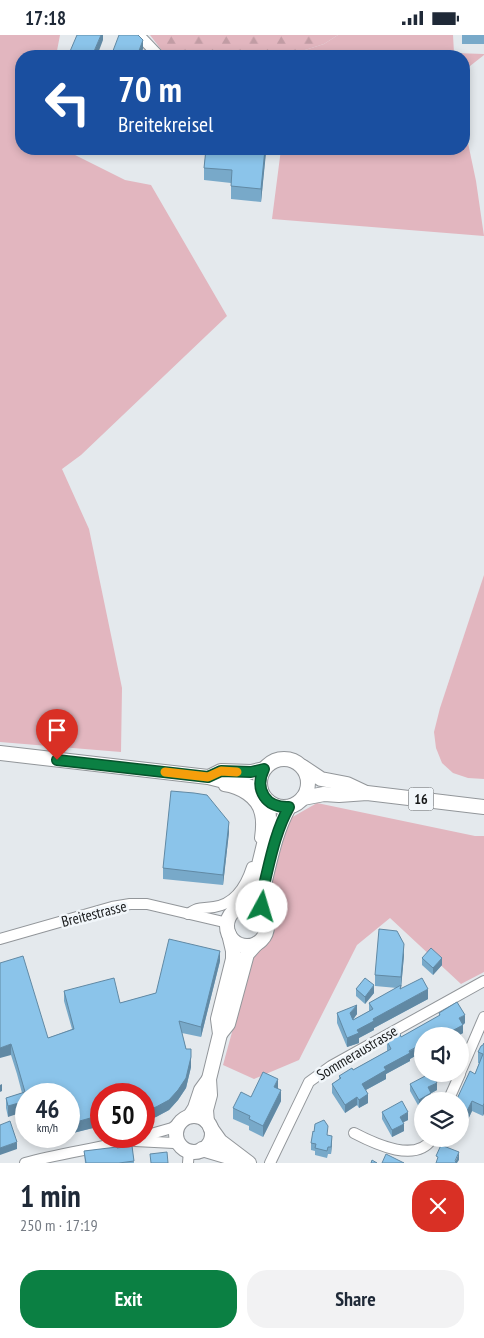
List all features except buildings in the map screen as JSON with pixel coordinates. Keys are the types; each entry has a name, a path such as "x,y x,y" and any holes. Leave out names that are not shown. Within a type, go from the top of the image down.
{"main road":[{"path":"0,753 208,777 240,783 264,796 274,805 281,807 289,807 303,798 309,782 307,774 297,762 283,758 269,764 261,776 260,783 264,796 269,819 251,894 229,917 228,929 233,959 218,1019 220,1034 209,1079 210,1095 206,1110 211,1138 209,1142 190,1152"},
{"name":"16","path":"303,767 321,779 347,784 367,793"},
{"path":"208,777 221,771 251,772 264,769"},
{"name":"16","path":"303,798 324,794 367,793 484,807"},
{"path":"220,1034 228,1024 247,954 262,940 268,929 262,907 263,889 277,834 282,819 289,807"},
{"path":"239,908 253,907 262,912 266,918"},
{"path":"228,929 233,940 239,944 256,945"},
{"path":"209,1079 201,1090 195,1108 176,1134 190,1152 249,1163"},
{"path":"185,1120 199,1117 209,1125 220,1141 249,1163"}],"street":[{"path":"139,35 153,50"},
{"name":"Breitestrasse","path":"188,914 197,908 219,906 231,901 243,889 249,877 260,837 261,815 252,799 231,787 219,785 208,777"},
{"name":"Breitestrasse","path":"0,939 112,907 130,904 147,905 188,914 228,929"},
{"name":"Sommeraustrasse","path":"270,1163 310,1082 331,1067 484,981"},
{"path":"469,1052 484,1017"},
{"path":"155,1133 172,1128 185,1120"},
{"path":"354,1133 398,1156 414,1157 428,1147"},
{"path":"155,1141 172,1142 190,1152"},
{"path":"25,1163 90,1148"}],"green space":[{"path":"0,35 60,35 57,50 15,50 15,155 75,155 125,180 151,185 227,316 81,455 62,469 89,529 122,688 121,752 0,742"},
{"path":"150,35 338,35 324,44 305,50 161,50"},
{"path":"338,35 453,35 454,50 305,50 324,44"},
{"path":"470,54 484,55 470,66"},
{"path":"470,152 484,236 272,219 280,155 470,155"},
{"path":"484,575 484,779 468,778 453,773 442,763 436,748 434,732 440,708"},
{"path":"317,803 475,836 484,836 484,972 461,984 390,918 357,945 299,1060 254,1079 223,1065 252,959 272,932 268,896 289,819"}],"slow traffic":[{"path":"165,772 208,777 221,771 237,772"}],"route":[{"path":"57,760 208,777 221,771 251,772 264,769 260,783 264,796 274,805 289,807 282,819 277,834 263,889 262,907"}]}
